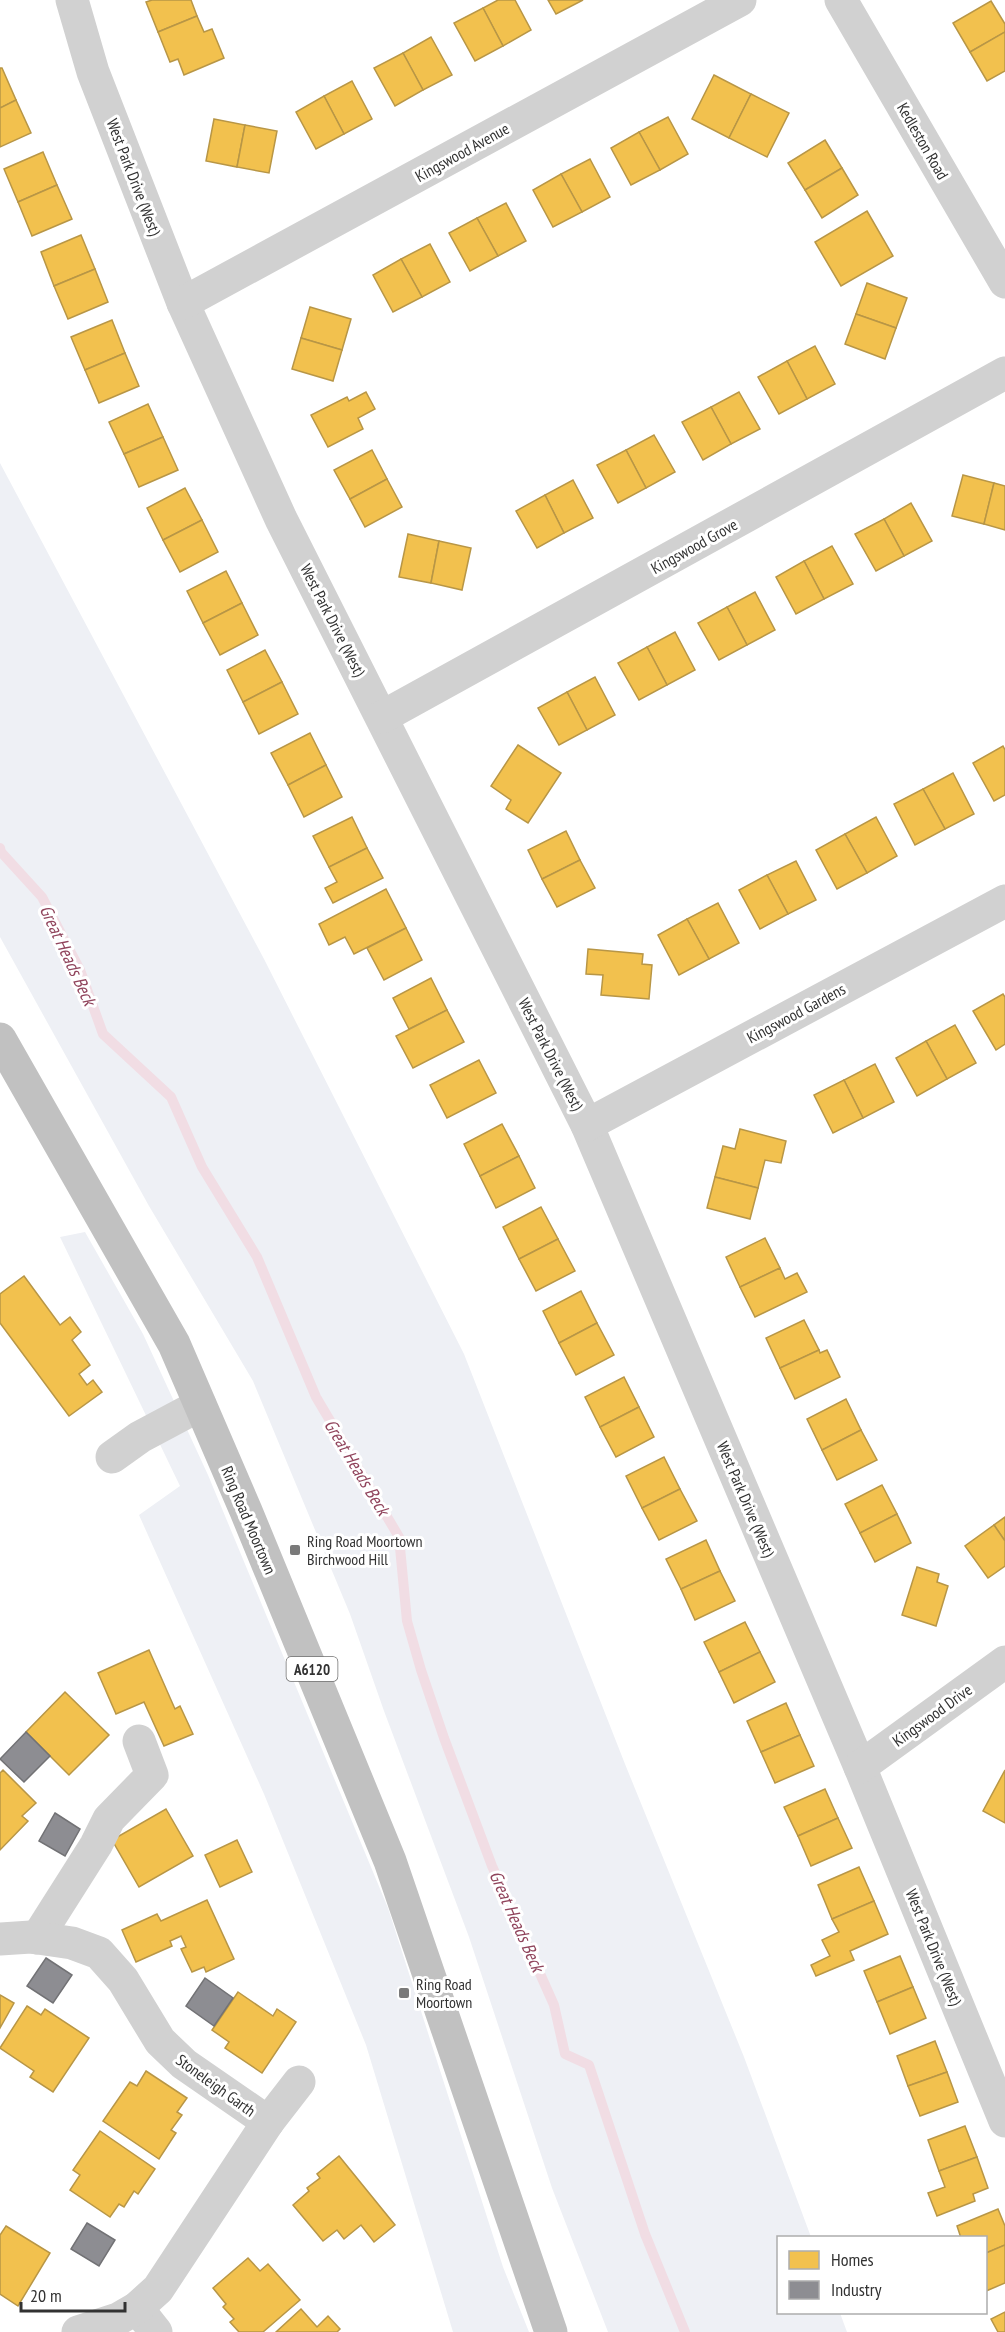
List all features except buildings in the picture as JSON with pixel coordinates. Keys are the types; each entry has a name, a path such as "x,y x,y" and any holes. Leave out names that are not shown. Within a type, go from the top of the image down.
{"highway":[{"name":"Ring Road Moortown","path":"0,1039 174,1344 251,1522 390,1861 551,2332"}],"street":[{"name":"West Park Drive (West)","path":"72,0 93,72 183,303 281,519 587,1125 860,1767 1005,2121"},
{"name":"Kingswood Avenue","path":"183,303 740,0"},
{"name":"Kedleston Road","path":"841,0 1005,282"},
{"name":"Kingswood Grove","path":"382,717 1005,373"},
{"name":"Kingswood Gardens","path":"587,1125 1005,901"},
{"path":"112,1457 147,1433 200,1405"},
{"name":"Kingswood Drive","path":"860,1767 1005,1662"},
{"path":"37,1938 96,1845 109,1819 152,1775 139,1741"},
{"name":"Stoneleigh Garth","path":"0,1939 37,1938 72,1943 99,1953 123,1980 160,2041 184,2064 268,2122"},
{"name":"Stoneleigh Garth","path":"78,2332 118,2319 147,2320 158,2289 268,2122 299,2082"}],"shaded area":[{"path":"0,463 264,959 464,1354 625,1764 744,2057 811,2236 777,2236 777,2314 840,2314 847,2332 608,2332 552,2188 469,1937 350,1614 253,1381 149,1206 0,937"},
{"path":"85,1232 143,1334 208,1475 388,1908 503,2267 529,2332 453,2332 366,2045 264,1794 139,1515 180,1486 60,1237"}],"waterway":[{"name":"Great Heads Beck","path":"0,848 1,852 42,897 80,970 103,1034 171,1097 202,1167 257,1257 316,1397 399,1537 407,1621 444,1738 492,1866 554,2005 565,2054 589,2065 645,2234 685,2332"}],"place":[{"name":"Ring Road Moortown Birchwood Hill","path":"295,1550"},
{"name":"Ring Road Moortown","path":"404,1993"}]}
